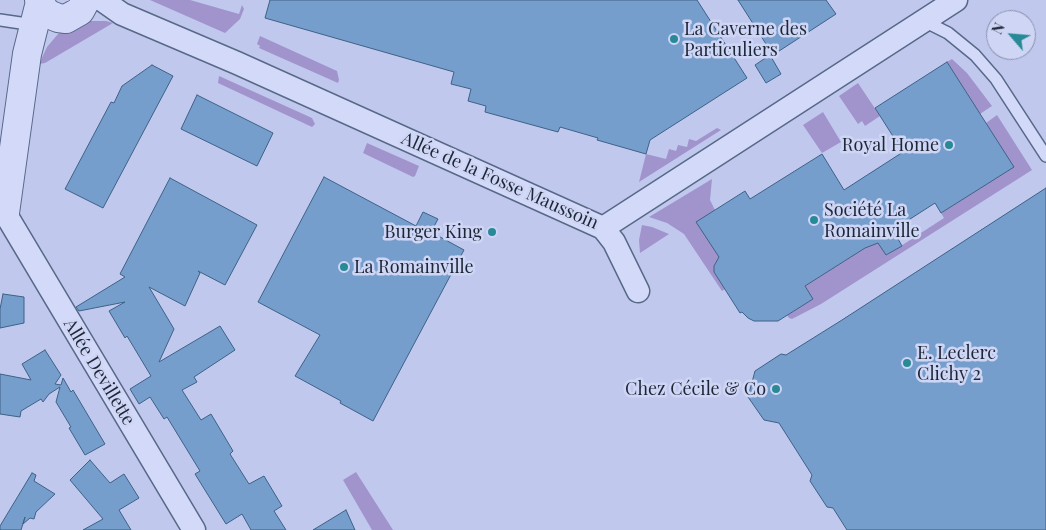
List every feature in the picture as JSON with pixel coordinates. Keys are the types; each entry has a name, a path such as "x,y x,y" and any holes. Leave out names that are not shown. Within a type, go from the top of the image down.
{"street":[{"name":"Allée de la Fosse Maussoin","path":"63,8 122,14 237,63 603,228 956,0"},
{"path":"4,206 27,54 63,8"},
{"name":"Allée Devillette","path":"4,206 194,530"},
{"path":"603,228 614,242 638,291"}],"lane":[{"path":"0,20 63,8"},
{"path":"924,21 948,33 975,55 996,80 1046,156"}],"shaded area":[{"path":"150,0 190,0 239,14 242,5 244,9 240,19 225,33"},
{"path":"80,22 113,23 45,63 39,64 47,47 58,34"},
{"path":"260,36 337,71 338,83 259,48 260,46 257,44"},
{"path":"952,59 967,73 992,106 980,114 947,62"},
{"path":"219,76 312,118 315,124 312,127 218,83"},
{"path":"858,83 880,116 865,126 862,121 858,124 839,96"},
{"path":"823,112 841,142 822,153 803,125"},
{"path":"997,115 1032,170 821,304 792,319 789,318 787,315 813,299 805,286 877,240 887,255 944,218 941,213 1013,167 986,123"},
{"path":"717,128 721,130 639,182 646,154 666,159 669,149 676,151 678,145 687,147 689,139 696,141"},
{"path":"367,143 419,166 415,176 413,177 363,153"},
{"path":"712,179 710,200 715,210 697,222 721,260 715,264 714,272 725,289 722,291 684,234 667,223 649,217"},
{"path":"642,225 669,234 640,253 639,240"},
{"path":"356,472 393,530 372,530 343,480"}],"building":[{"path":"270,0 697,0 747,78 650,140 646,154 560,127 558,132 485,112 486,106 468,101 471,89 451,84 454,72 265,18"},
{"path":"738,0 826,0 836,14 773,55"},
{"path":"770,55 781,74 766,83 755,65"},
{"path":"947,62 1014,167 941,213 935,203 893,230 902,246 886,255 878,243 865,248 805,286 813,299 778,321 754,321 742,312 740,313 714,272 714,266 719,257 696,222 745,191 750,199 822,154 844,190 903,152 875,108"},
{"path":"152,65 173,76 103,208 65,189 111,102 114,103 122,86"},
{"path":"197,95 273,133 257,166 181,129"},
{"name":"La Romainville","path":"324,177 416,226 423,212 438,219 431,232 464,250 373,421 295,376 320,335 258,302"},
{"path":"170,178 257,225 225,285 198,271 200,273 185,306 149,287 174,329 159,362 220,326 235,350 194,377 197,382 182,390 201,420 211,414 233,451 230,454 249,484 264,476 282,506 274,511 286,530 251,530 242,514 226,524 195,474 200,471 167,417 164,419 150,397 139,404 130,389 151,376 127,336 125,338 109,311 125,302 79,311 76,307 125,277 120,274"},
{"name":"E. Leclerc Clichy 2","path":"1046,188 1046,530 847,530 833,508 827,507 810,481 812,475 779,423 764,420 748,397 755,371 781,354 786,355 842,320"},
{"path":"3,294 24,297 24,323 0,328 0,309"},
{"path":"45,350 61,375 55,384 61,385 63,378 71,392 73,390 105,444 85,455 56,402 60,387 49,394 43,402 41,399 21,411 20,417 0,414 0,374 31,380 22,364"},
{"path":"90,460 110,483 124,474 139,498 119,510 131,530 83,530 103,519 70,480"},
{"path":"32,473 36,475 34,481 55,494 36,512 34,519 30,518 23,524 25,517 21,530 0,530 0,526"},
{"path":"346,510 355,530 313,530"}],"place":[{"name":"La Caverne des Particuliers","path":"674,39"},
{"name":"Royal Home","path":"949,145"},
{"name":"Société La Romainville","path":"814,220"},
{"name":"Burger King","path":"492,232"},
{"name":"La Romainville","path":"344,267"},
{"name":"E. Leclerc Clichy 2","path":"907,363"},
{"name":"Chez Cécile & Co","path":"776,389"}]}
